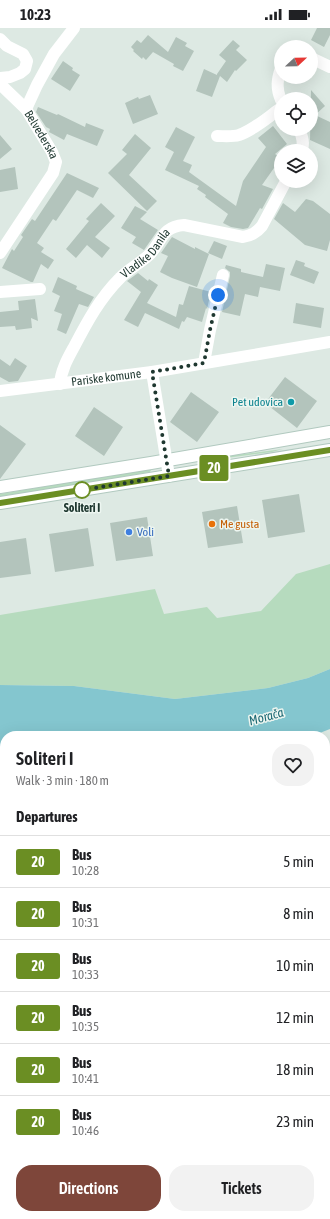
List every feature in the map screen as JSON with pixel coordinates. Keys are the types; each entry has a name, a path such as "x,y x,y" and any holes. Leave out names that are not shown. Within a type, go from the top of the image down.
{"street":[{"path":"26,109 54,54 74,28"},
{"path":"0,40 7,46 23,54 27,61 25,69 20,73 10,77 0,78"},
{"path":"318,61 330,67"},
{"name":"Belvederska","path":"0,84 26,109 52,152 55,158 56,167 0,253"},
{"path":"217,136 238,135 274,113"},
{"name":"Vladike Danila","path":"60,384 62,371 90,316 120,278 150,254 164,232 176,226 184,225 244,237 250,236 262,226 283,188"},
{"path":"204,363 223,275"},
{"path":"0,292 40,289"},
{"name":"Pariske komune","path":"0,391 152,372 330,342"},
{"path":"152,372 169,476"},
{"path":"0,487 330,432"},
{"path":"0,504 330,450"}],"green space":[{"path":"283,449 272,452 196,462 195,460"},
{"path":"149,469 151,470 150,472 0,498 0,494"},
{"path":"330,564 330,669 308,678 268,688 175,699 74,686 0,685 0,615 155,589 164,614 207,607 217,618 261,611 296,574"}],"water":[{"name":"Morača","path":"330,669 330,729 325,731 0,731 0,685 74,686 175,699 268,688 308,678"}],"building":[{"path":"317,28 330,28 330,35 324,47 318,44 318,40 311,40"},
{"path":"148,35 168,52 176,37 187,43 185,46 194,51 183,71 153,52 146,60 143,57 142,59 133,51 134,50 131,47 137,40 141,43"},
{"path":"233,40 240,46 236,50 247,60 236,71 235,70 227,82 220,76 212,97 196,91 204,69 217,75 226,61 219,55"},
{"path":"63,61 73,68 72,70 80,75 70,91 51,79"},
{"path":"150,95 158,114 133,124 125,103 138,97 139,99"},
{"path":"318,98 325,106 318,112"},
{"path":"38,107 57,115 58,114 85,127 86,123 104,130 97,146 67,134 64,140 49,132 50,129 46,127 36,112"},
{"path":"318,116 330,122 330,149 310,140 310,136 318,136"},
{"path":"273,126 274,136 281,136 287,144 274,144 274,168 262,185 273,189 262,209 260,208 248,228 243,229 231,227 223,223 228,214 205,197 206,195 197,189 199,186 165,170 174,152 165,147 176,127 195,137 183,161 192,165 189,172 236,206 243,181 266,147 258,138"},
{"path":"135,134 151,148 129,175 157,201 147,211 108,173 127,154 122,150"},
{"path":"0,135 12,149 0,159"},
{"path":"15,167 18,189 0,192 0,170"},
{"path":"67,173 99,188 93,198 77,190 56,221 53,219 37,243 44,248 41,252 54,260 48,269 41,264 33,282 31,282 2,268 12,249 14,251 23,237 21,235 32,219 35,221"},
{"path":"306,199 313,201 330,214 330,240 327,251 305,245 274,219 283,203 295,212"},
{"path":"101,203 115,216 95,237 110,248 102,258 87,245 76,258 66,249 89,221 86,219"},
{"path":"135,206 147,212 140,219 158,230 144,250 132,243 136,237 121,228"},
{"path":"172,237 195,249 195,247 209,254 197,287 160,272 168,256 161,253"},
{"path":"214,241 227,246 222,259 208,253"},
{"path":"296,260 305,263 304,266 319,272 314,284 290,275"},
{"path":"266,264 285,268 280,291 260,287 258,297 245,294 240,316 222,312 230,276 230,272 225,268 226,265 241,269 241,272 263,277"},
{"path":"138,273 148,281 149,279 158,285 147,303 176,317 179,304 183,305 189,286 211,292 202,322 187,317 184,322 182,321 179,329 145,313 138,327 124,320 141,292 127,281"},
{"path":"58,277 77,286 76,289 94,297 88,307 79,304 66,334 57,330 62,314 54,311 60,296 52,292"},
{"path":"35,299 38,321 31,318 32,328 16,330 15,326 0,327 0,312 19,310 18,301"},
{"path":"296,303 324,308 321,328 293,323"},
{"path":"15,358 27,366 18,381 9,382 0,377 0,359 10,366"},
{"name":"Pet udovica","path":"285,377 317,401 297,428 265,403"},
{"name":"Pet udovica","path":"191,392 219,412 197,442 170,422"},
{"path":"94,407 123,427 104,456 75,436"},
{"path":"0,425 26,444 0,479"},
{"path":"299,494 305,532 268,538 262,500"},
{"path":"237,506 243,543 208,548 202,512"},
{"path":"147,517 153,556 116,561 110,523"},
{"path":"88,528 94,566 55,572 49,534"},
{"path":"26,538 31,574 0,578 0,542"}],"bus line":[{"name":"20","path":"0,503 330,450"}],"place":[{"name":"Pet udovica","path":"291,402"},
{"name":"Soliteri I","path":"82,490"},
{"name":"Me gusta","path":"212,524"},
{"name":"Voli","path":"129,532"}],"route":[{"path":"82,490 169,476 152,372 204,363 218,295"}]}
